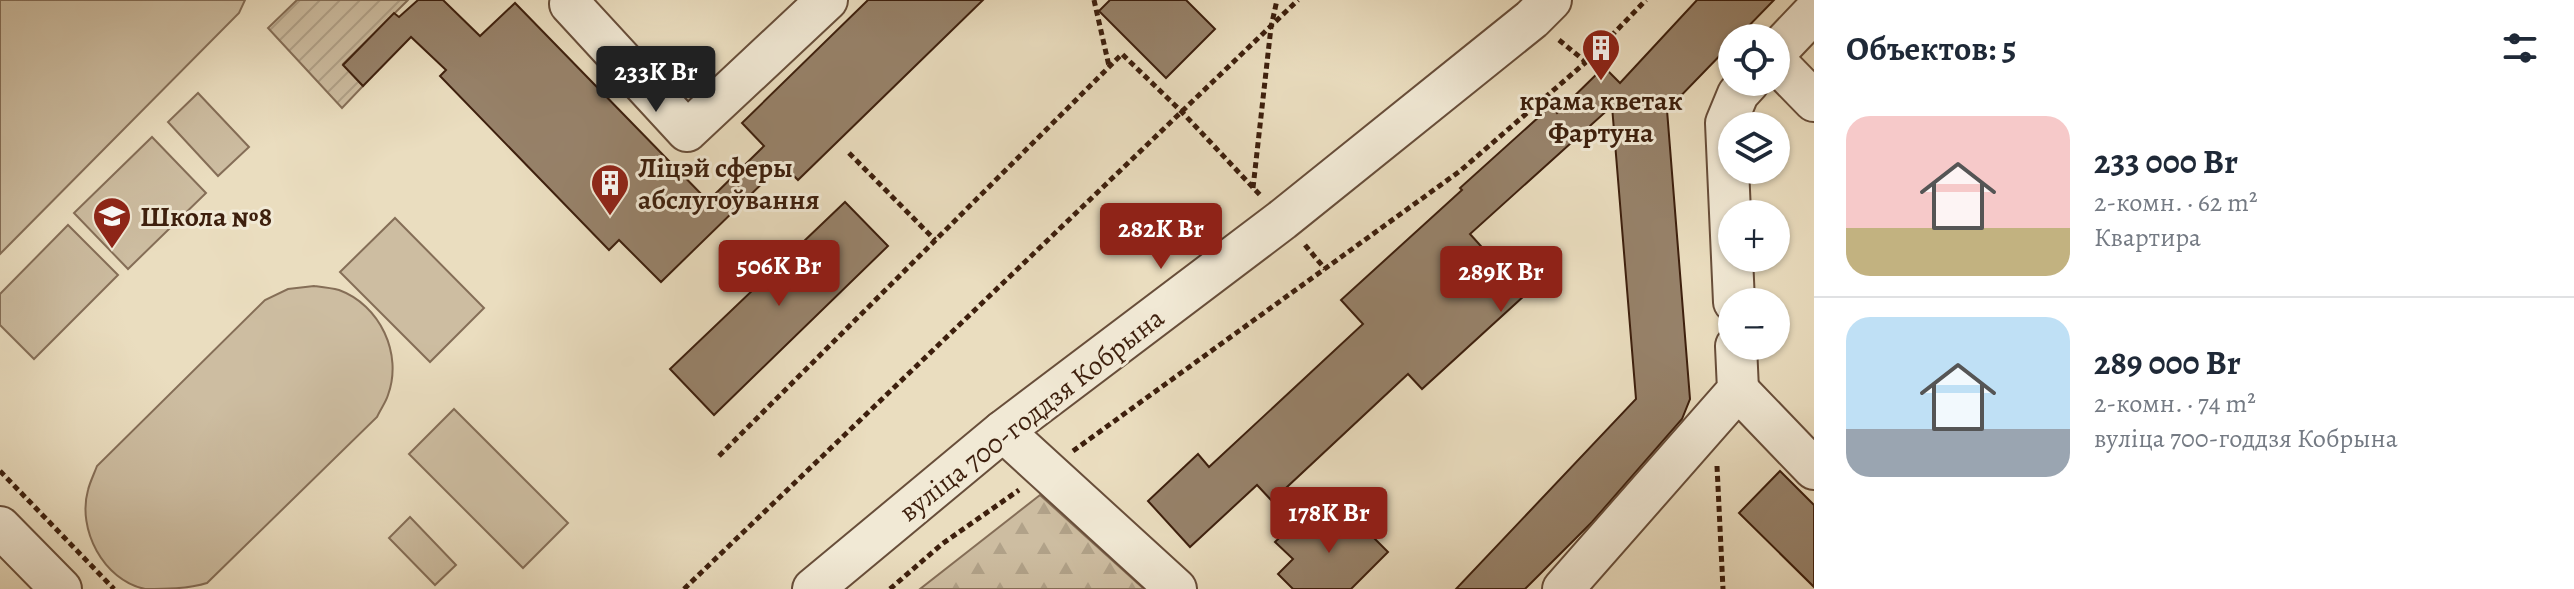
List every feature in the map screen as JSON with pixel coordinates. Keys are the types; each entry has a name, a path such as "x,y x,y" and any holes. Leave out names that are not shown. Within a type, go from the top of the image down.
{"street":[{"path":"570,4 687,131 827,0"},
{"name":"вуліца 700-годдзя Кобрына","path":"813,589 1003,431 1282,220 1532,6"},
{"path":"1790,37 1814,12"},
{"path":"1790,76 1814,101"},
{"path":"1733,288 1726,123 1737,96"},
{"path":"1563,589 1726,403 1734,360"},
{"path":"1726,403 1814,469"},
{"path":"1003,431 1176,589"},
{"path":"0,527 61,589"}],"path":[{"path":"1094,0 1109,67"},
{"path":"1253,188 1271,27 1277,0"},
{"path":"684,589 1298,0"},
{"path":"890,589 942,544 1460,171 1586,62 1646,0"},
{"path":"719,456 1122,54 1182,112 1325,269"},
{"path":"849,153 935,240"},
{"path":"1723,589 1726,403"},
{"path":"0,471 114,589"}],"green space":[{"path":"0,0 245,0 239,13 0,254"},
{"path":"297,0 408,0 343,64 363,86 342,108 268,28"},
{"path":"198,93 249,147 218,176 168,122"},
{"path":"152,137 206,193 128,269 74,213"},
{"path":"395,218 484,308 430,362 340,272"},
{"path":"68,225 118,275 34,359 0,325 0,294"},
{"path":"314,286 339,290 353,297 366,307 384,333 390,348 392,379 377,417 207,583 184,588 145,589 130,584 106,564 90,536 86,505 97,466 265,300 288,289"},
{"path":"454,409 568,523 523,568 409,454"},
{"path":"1040,495 1144,589 920,589"},
{"path":"410,517 456,565 435,585 389,538"}],"building":[{"name":"Ліцэй сферы абслугоўвання","path":"418,0 443,0 480,36 515,3 708,201 764,146 742,123 868,0 983,0 798,180 782,164 661,282 619,240 609,250 440,76 446,70 411,37 363,86 343,65 394,13 399,17"},
{"path":"1110,0 1186,0 1215,29 1166,78 1099,11"},
{"path":"1697,0 1774,0 1751,24 1718,24 1718,57 1667,110 1690,399 1682,419 1592,522 1525,589 1456,589 1636,399 1612,106 1470,234 1525,295 1422,389 1408,374 1272,501 1257,485 1190,547 1148,501 1198,454 1209,467 1363,324 1341,300 1551,106 1557,113 1604,67 1620,83"},
{"path":"845,202 888,246 714,415 670,369"},
{"path":"1780,471 1814,505 1814,587 1739,513"},
{"path":"1348,512 1388,552 1351,589 1293,589 1278,574 1293,559 1275,542 1304,514 1325,535"}],"place":[{"name":"крама кветак Фартуна","path":"1601,82"},
{"name":"Ліцэй сферы абслугоўвання","path":"610,217"},
{"name":"Школа №8","path":"112,250"}]}
